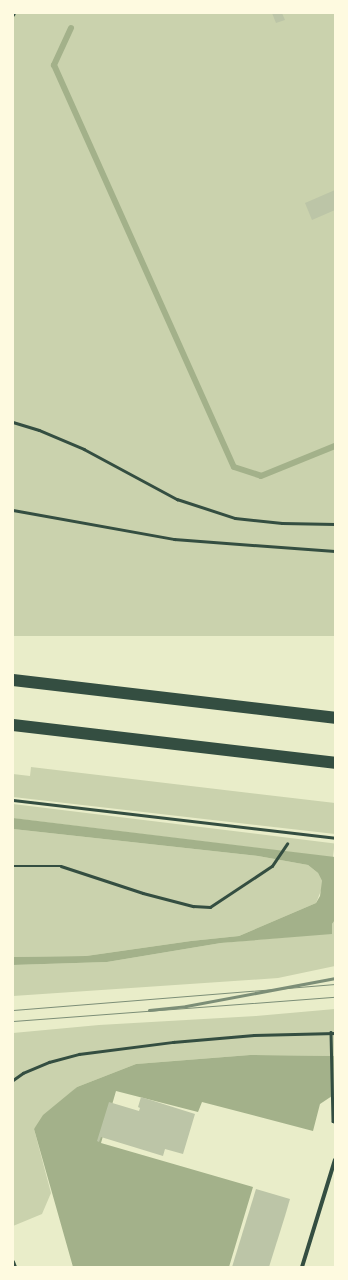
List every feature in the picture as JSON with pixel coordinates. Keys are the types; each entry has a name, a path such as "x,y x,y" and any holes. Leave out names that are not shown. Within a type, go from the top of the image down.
{"highway":[{"path":"13,680 335,718"},
{"path":"13,725 335,763"}],"street":[{"path":"302,1267 335,1160"},
{"path":"13,1262 15,1267"}],"lane":[{"path":"13,800 335,838"}],"path":[{"path":"13,422 39,430 84,449 176,499 236,518 282,523 335,524"},
{"path":"13,510 174,539 335,551"},
{"path":"13,866 61,866 150,895 193,906 210,907 272,866 287,844"},
{"path":"331,1032 333,1121 335,1122"},
{"path":"13,1080 49,1062 79,1054 173,1042 254,1035 335,1032"}],"shaded area":[{"path":"13,13 335,13 335,636 13,636"},
{"path":"31,767 335,803 335,834 13,797 13,774 30,776"},
{"path":"13,804 335,843 333,857 13,818"},
{"path":"13,818 335,857 335,920 332,924 332,934 221,943 107,962 13,965 13,957 86,956 191,941 239,936 316,903 320,896 322,881 318,873 308,865 258,856 13,829"},
{"path":"13,829 258,856 308,865 318,873 322,881 322,888 316,903 239,936 191,941 86,956 13,957"},
{"path":"335,920 335,966 278,978 13,996 13,965 107,962 221,943 332,933 332,924"},
{"path":"335,1009 335,1056 250,1055 136,1064 77,1087 34,1129 51,1193 42,1214 13,1226 13,1033 99,1025 256,1016"},
{"path":"250,1055 335,1056 335,1094 320,1104 313,1131 202,1102 198,1112 116,1091 101,1143 253,1187 229,1267 73,1267 34,1129 43,1115 77,1087 136,1064"}],"building":[{"path":"272,13 282,13 285,20 276,23"},
{"path":"335,190 335,210 312,220 305,203"},
{"path":"141,1097 195,1114 183,1154 165,1149 163,1156 101,1137 99,1142 97,1141 109,1102 139,1111 140,1108 138,1107"},
{"path":"256,1189 290,1199 285,1216 269,1267 232,1267"}],"waterway":[{"path":"71,28 54,65 234,467 261,476 335,446"}],"tram line":[{"path":"13,1010 335,984"},
{"path":"13,1021 335,997"}],"railway":[{"path":"149,1010 186,1006 335,978"}]}
